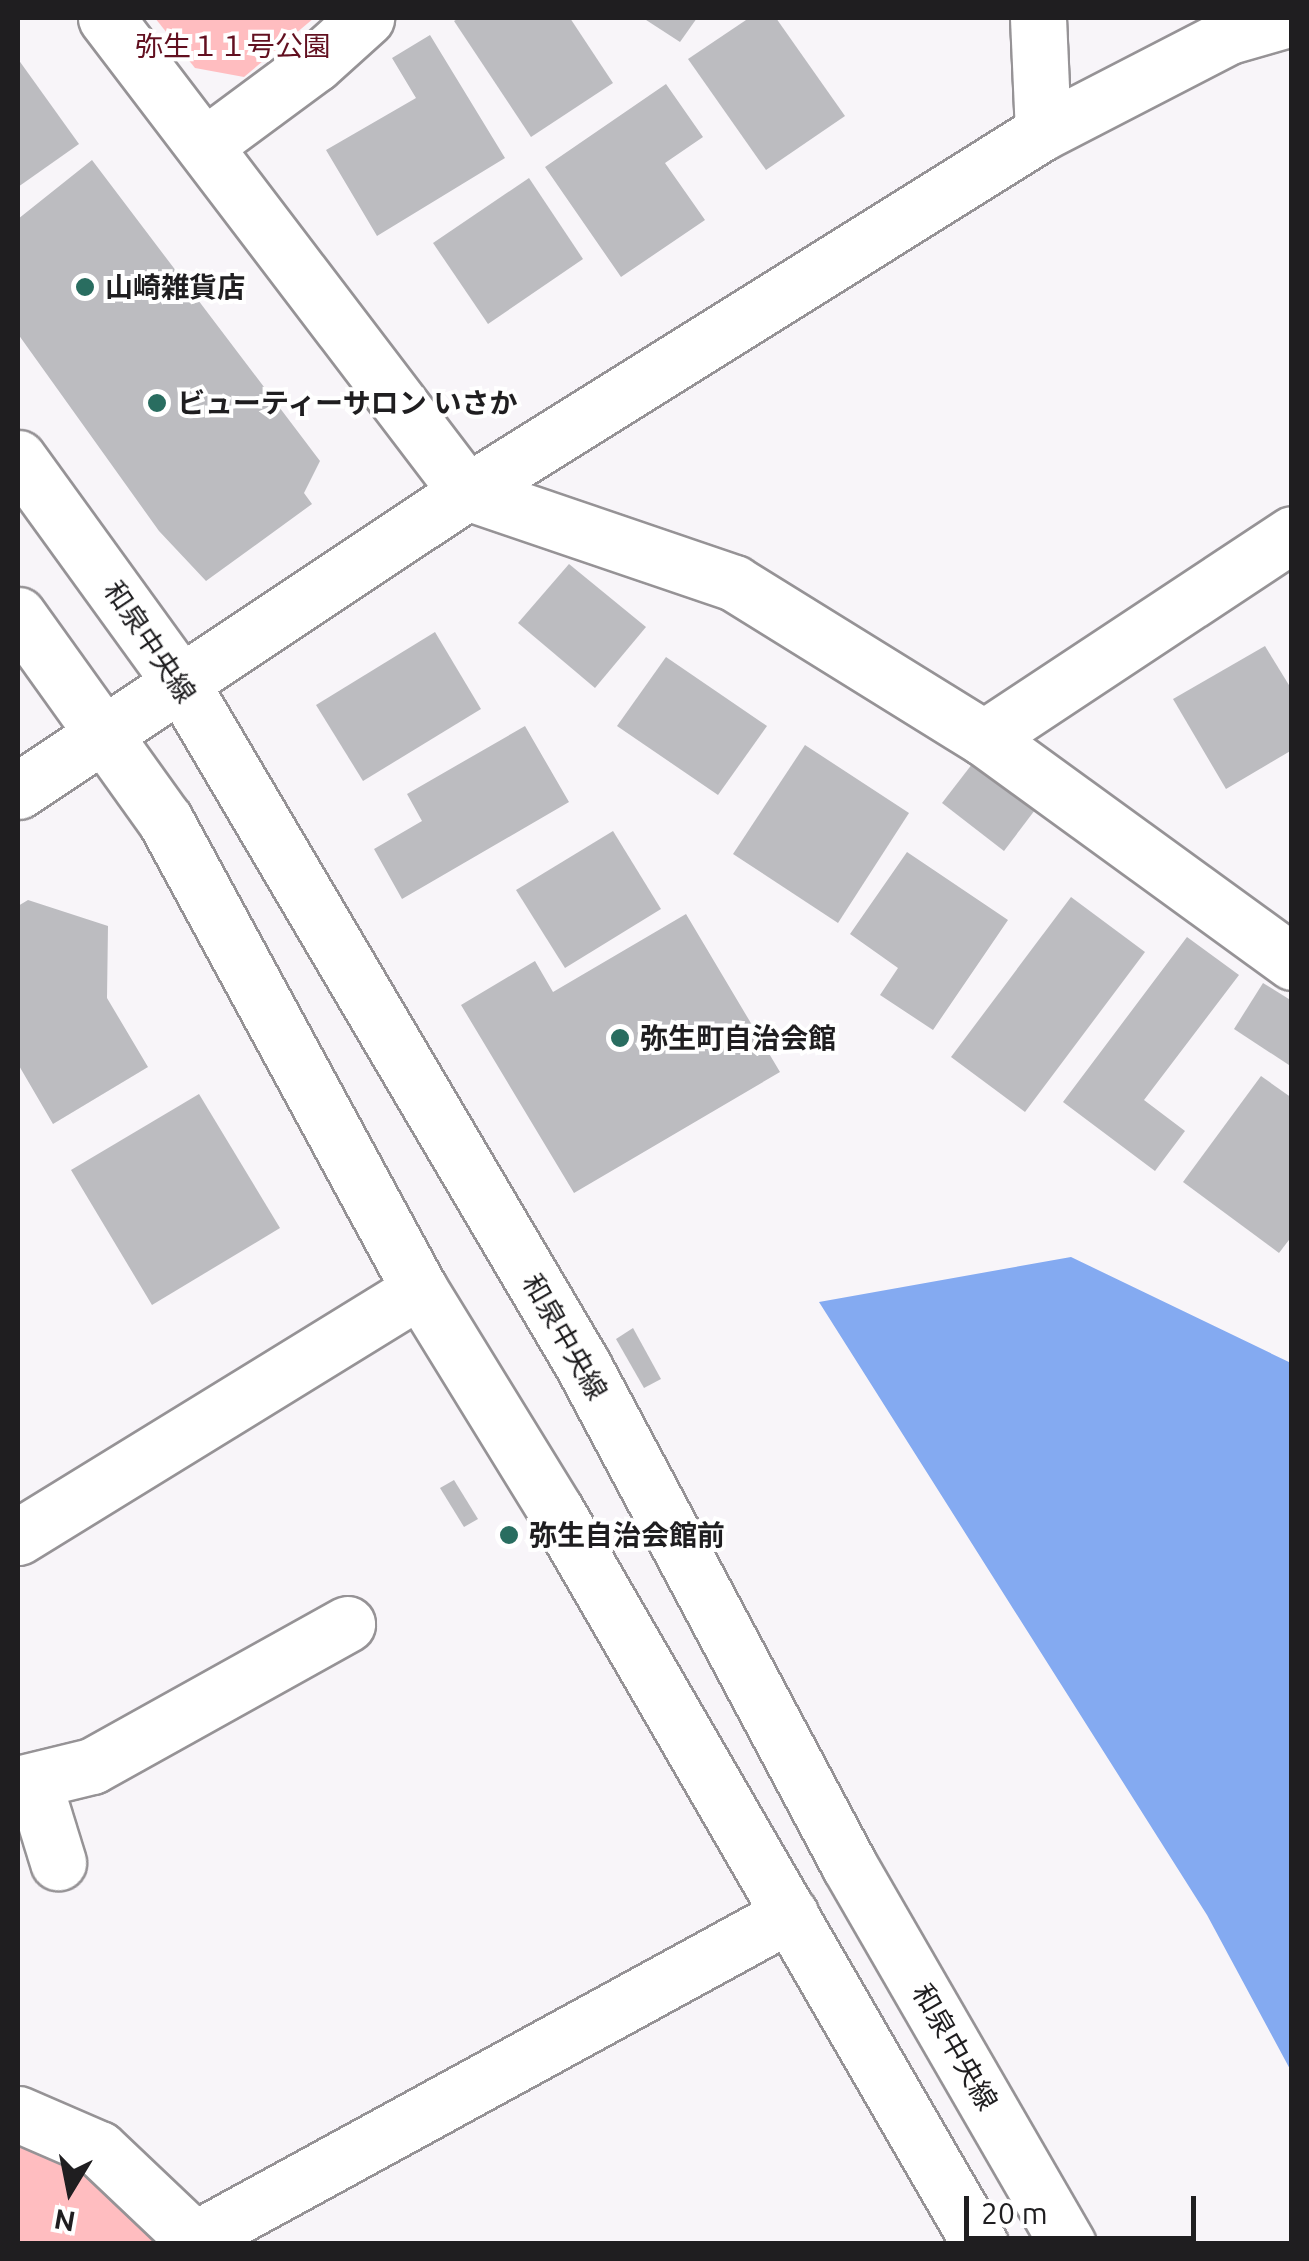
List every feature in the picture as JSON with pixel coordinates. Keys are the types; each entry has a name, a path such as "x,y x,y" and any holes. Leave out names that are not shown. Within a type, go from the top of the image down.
{"street":[{"path":"106,18 467,492 734,582 984,738 1292,962"},
{"path":"204,146 366,18"},
{"path":"1038,18 1043,132"},
{"path":"18,791 467,492 1043,132 1229,36 1292,18"},
{"name":"和泉中央線","path":"18,458 181,684 584,1367 849,1865 1068,2244"},
{"path":"984,738 1292,534"},
{"path":"18,616 166,820 420,1290 790,1914 980,2244"},
{"path":"18,1537 420,1290"},
{"path":"58,1862 26,1784 92,1766 347,1624"},
{"path":"18,2114 99,2149 198,2240 790,1914"}],"green space":[{"name":"弥生１１号公園","path":"155,18 314,18 244,77 195,68"},
{"path":"18,2144 97,2177 164,2243 18,2243"}],"water":[{"path":"1071,1257 1291,1363 1291,2071 1207,1915 819,1302"}],"building":[{"path":"570,18 613,83 531,137 454,21"},
{"path":"643,18 697,18 680,42"},
{"path":"749,18 776,18 845,116 766,170 688,59"},
{"path":"430,35 505,158 377,236 326,150 416,98 392,58"},
{"path":"18,59 79,144 18,187"},
{"path":"666,84 703,137 665,163 705,220 621,277 545,167"},
{"path":"92,160 320,461 304,493 312,504 206,581 159,531 18,334 18,219"},
{"path":"529,178 583,259 488,324 433,243"},
{"path":"569,564 646,627 595,688 518,623"},
{"path":"435,632 481,709 363,781 316,705"},
{"path":"1265,646 1292,690 1292,750 1226,789 1173,699"},
{"path":"666,657 767,726 718,795 617,726"},
{"path":"525,726 569,802 402,899 374,849 422,821 407,794"},
{"path":"805,745 909,813 838,923 733,854"},
{"path":"976,759 1038,806 1004,851 942,803"},
{"path":"613,831 661,909 565,968 516,890"},
{"path":"907,852 1008,920 933,1030 880,995 898,968 850,934"},
{"path":"1071,897 1145,952 1025,1112 951,1057"},
{"path":"28,900 108,926 107,998 148,1067 53,1124 18,1064 18,906"},
{"name":"弥生町自治会館","path":"686,914 780,1072 574,1193 461,1005 535,961 553,992"},
{"path":"1187,937 1239,975 1144,1100 1185,1131 1155,1171 1063,1102"},
{"path":"1263,983 1292,1001 1292,1067 1234,1029"},
{"path":"1261,1076 1292,1098 1292,1236 1279,1253 1183,1182"},
{"path":"199,1094 280,1228 152,1305 71,1170"},
{"path":"633,1328 661,1379 644,1388 616,1339"},
{"path":"454,1480 478,1519 464,1527 440,1488"}],"place":[{"name":"山崎雑貨店","path":"85,287"},
{"name":"ビューティーサロン いさか","path":"157,403"},
{"name":"弥生町自治会館","path":"620,1038"},
{"name":"弥生自治会館前","path":"509,1535"}]}
